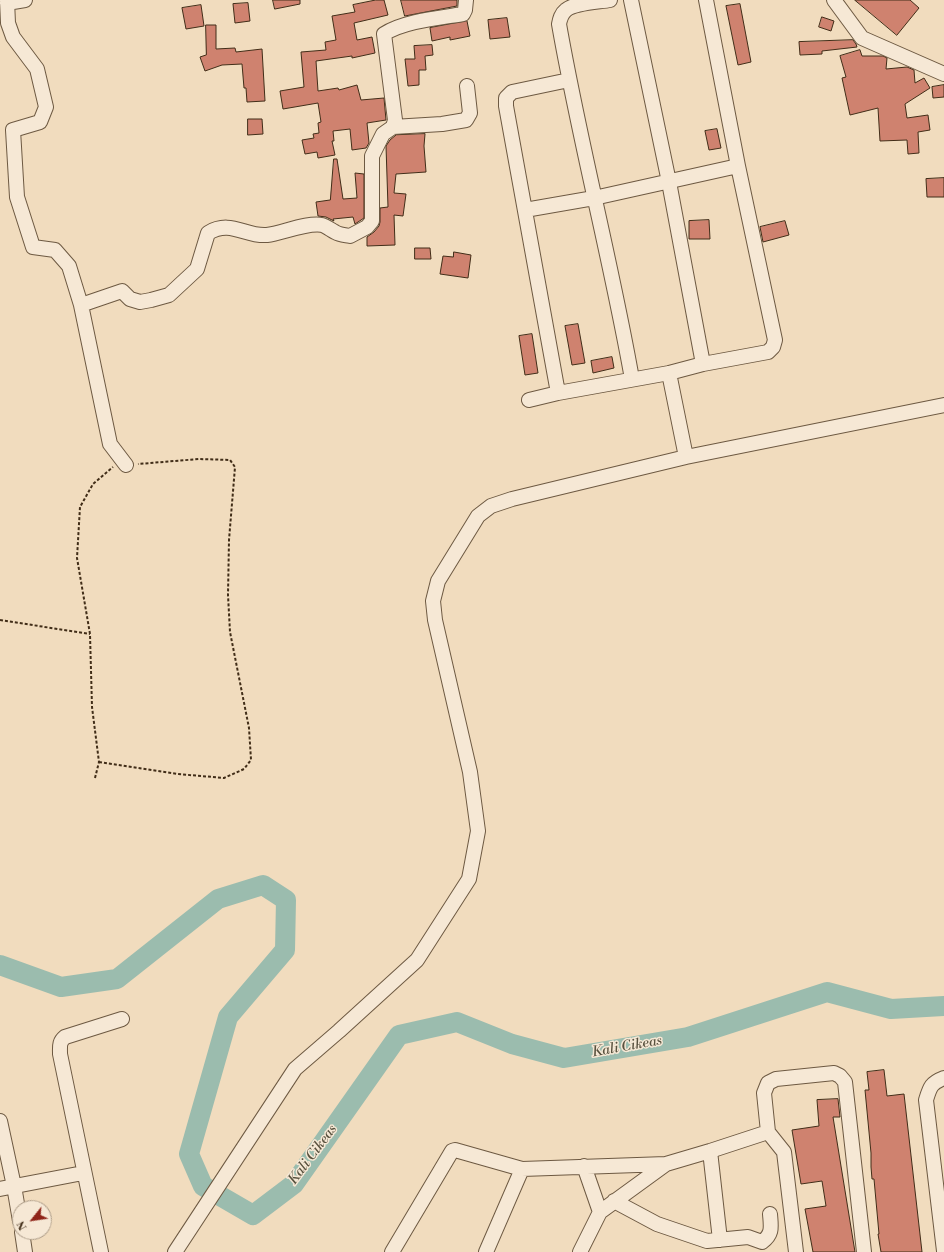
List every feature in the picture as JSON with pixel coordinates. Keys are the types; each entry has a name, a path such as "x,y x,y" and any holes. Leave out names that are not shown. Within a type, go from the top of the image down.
{"street":[{"path":"25,0 7,1 8,23 13,37 37,69 46,106 40,122 13,130 18,197 33,247 55,250 69,266 81,305 110,444 126,465"},
{"path":"393,127 395,120 384,34 391,29 429,19 463,14 466,0"},
{"path":"610,0 571,7 560,17 559,24 569,80 623,329 632,379"},
{"path":"631,0 669,182 704,364"},
{"path":"529,400 768,352 773,347 775,340 738,166 706,0"},
{"path":"834,0 862,38 944,74"},
{"path":"558,393 506,106 506,98 512,92 569,80"},
{"path":"81,305 122,291 130,299 140,302 169,295 197,269 208,233 214,229 230,227 253,234 267,235 306,226 321,225 337,233 350,236 367,227 372,221 372,156 383,134 393,127 442,124 466,120 470,113 468,86"},
{"path":"525,210 594,198 738,166"},
{"path":"668,373 686,458"},
{"path":"175,1252 295,1069 417,960 469,879 478,831 470,772 435,620 433,601 438,581 478,516 491,506 512,499 686,458 944,405"},
{"path":"101,1252 83,1173 60,1054 60,1041 65,1037 122,1018"},
{"path":"796,1252 784,1152 768,1132 764,1093 766,1085 776,1079 834,1073 840,1076 845,1082 864,1252"},
{"path":"944,1078 935,1081 929,1088 926,1100 943,1232 944,1251"},
{"path":"0,1121 16,1200"},
{"path":"392,1252 452,1151 455,1150 522,1169 666,1164 768,1132"},
{"path":"710,1151 720,1240"},
{"path":"580,1252 600,1212 666,1164"},
{"path":"584,1166 600,1212"},
{"path":"486,1252 522,1169"},
{"path":"0,1189 83,1173"},
{"path":"614,1201 657,1224 707,1241 748,1237 762,1242 767,1238 771,1230 770,1214"},
{"path":"23,1240 25,1252"}],"path":[{"path":"95,778 99,762 92,707 90,634 77,558 80,507 93,484 112,467 199,459 230,460 235,467 229,540 228,595 230,632 249,728 251,760 244,769 224,778 99,762"},
{"path":"0,620 90,634"}],"building":[{"path":"273,0 300,0 300,4 275,9"},
{"path":"376,0 384,0 388,15 354,23 357,40 372,37 375,53 352,58 352,56 316,61 318,91 338,88 339,90 357,85 361,100 384,98 386,120 367,123 369,143 366,148 352,150 350,129 333,131 334,141 332,141 335,155 318,158 317,152 305,154 302,140 314,138 313,134 319,133 318,123 321,122 318,103 283,109 280,91 304,87 301,52 326,50 325,42 336,40 332,16 355,12 353,5"},
{"path":"401,0 457,0 457,6 405,16"},
{"path":"855,0 910,0 919,8 897,35"},
{"path":"248,3 250,21 235,23 233,4"},
{"path":"740,4 751,62 738,65 726,6"},
{"path":"201,5 204,26 186,29 182,8"},
{"path":"822,17 834,21 831,31 819,27"},
{"path":"507,18 510,37 490,39 488,20"},
{"path":"467,21 470,36 450,40 450,37 432,41 430,28"},
{"path":"206,25 216,25 216,49 235,48 236,52 262,49 265,101 247,102 242,64 222,65 205,71 200,57 206,55"},
{"path":"853,40 857,47 822,51 822,54 800,55 799,42"},
{"path":"432,45 433,55 425,56 426,70 419,70 419,85 408,86 405,59 415,59 414,46"},
{"path":"860,50 862,56 883,56 887,58 886,69 907,67 914,70 915,83 924,78 930,88 905,104 907,118 928,115 930,130 918,132 919,153 908,154 907,140 880,141 878,108 850,115 842,78 846,77 840,56"},
{"path":"944,85 944,97 933,98 932,87"},
{"path":"248,119 262,119 263,134 248,135"},
{"path":"717,129 721,148 709,150 705,131"},
{"path":"425,134 424,146 426,172 396,174 394,193 406,194 403,216 394,215 395,245 367,246 367,237 379,226 380,208 388,207 386,146 396,135"},
{"path":"334,159 337,159 343,199 357,198 355,173 364,174 364,218 355,224 353,217 333,219 334,221 326,217 318,216 316,202 330,200"},
{"path":"944,178 944,197 927,197 926,179"},
{"path":"709,220 710,239 689,239 689,221"},
{"path":"785,221 789,235 763,242 760,227"},
{"path":"415,248 430,248 431,259 415,259"},
{"path":"454,252 471,255 468,278 440,274 443,256 453,257"},
{"path":"578,324 585,363 572,365 565,326"},
{"path":"532,334 538,373 525,375 519,336"},
{"path":"612,357 614,368 593,373 591,361"},
{"path":"884,1070 887,1096 904,1094 922,1252 881,1252 878,1234 874,1179 872,1179 865,1090 869,1090 867,1072"},
{"path":"838,1099 840,1117 833,1117 855,1252 813,1252 805,1209 826,1206 822,1181 801,1184 792,1130 819,1126 817,1100"}],"waterway":[{"name":"Kali Cikeas","path":"0,965 61,987 117,979 218,899 263,885 286,900 285,950 228,1017 189,1154 203,1186 253,1215 294,1184 399,1035 457,1022 512,1044 564,1058 688,1037 827,992 891,1009 944,1006"}]}
